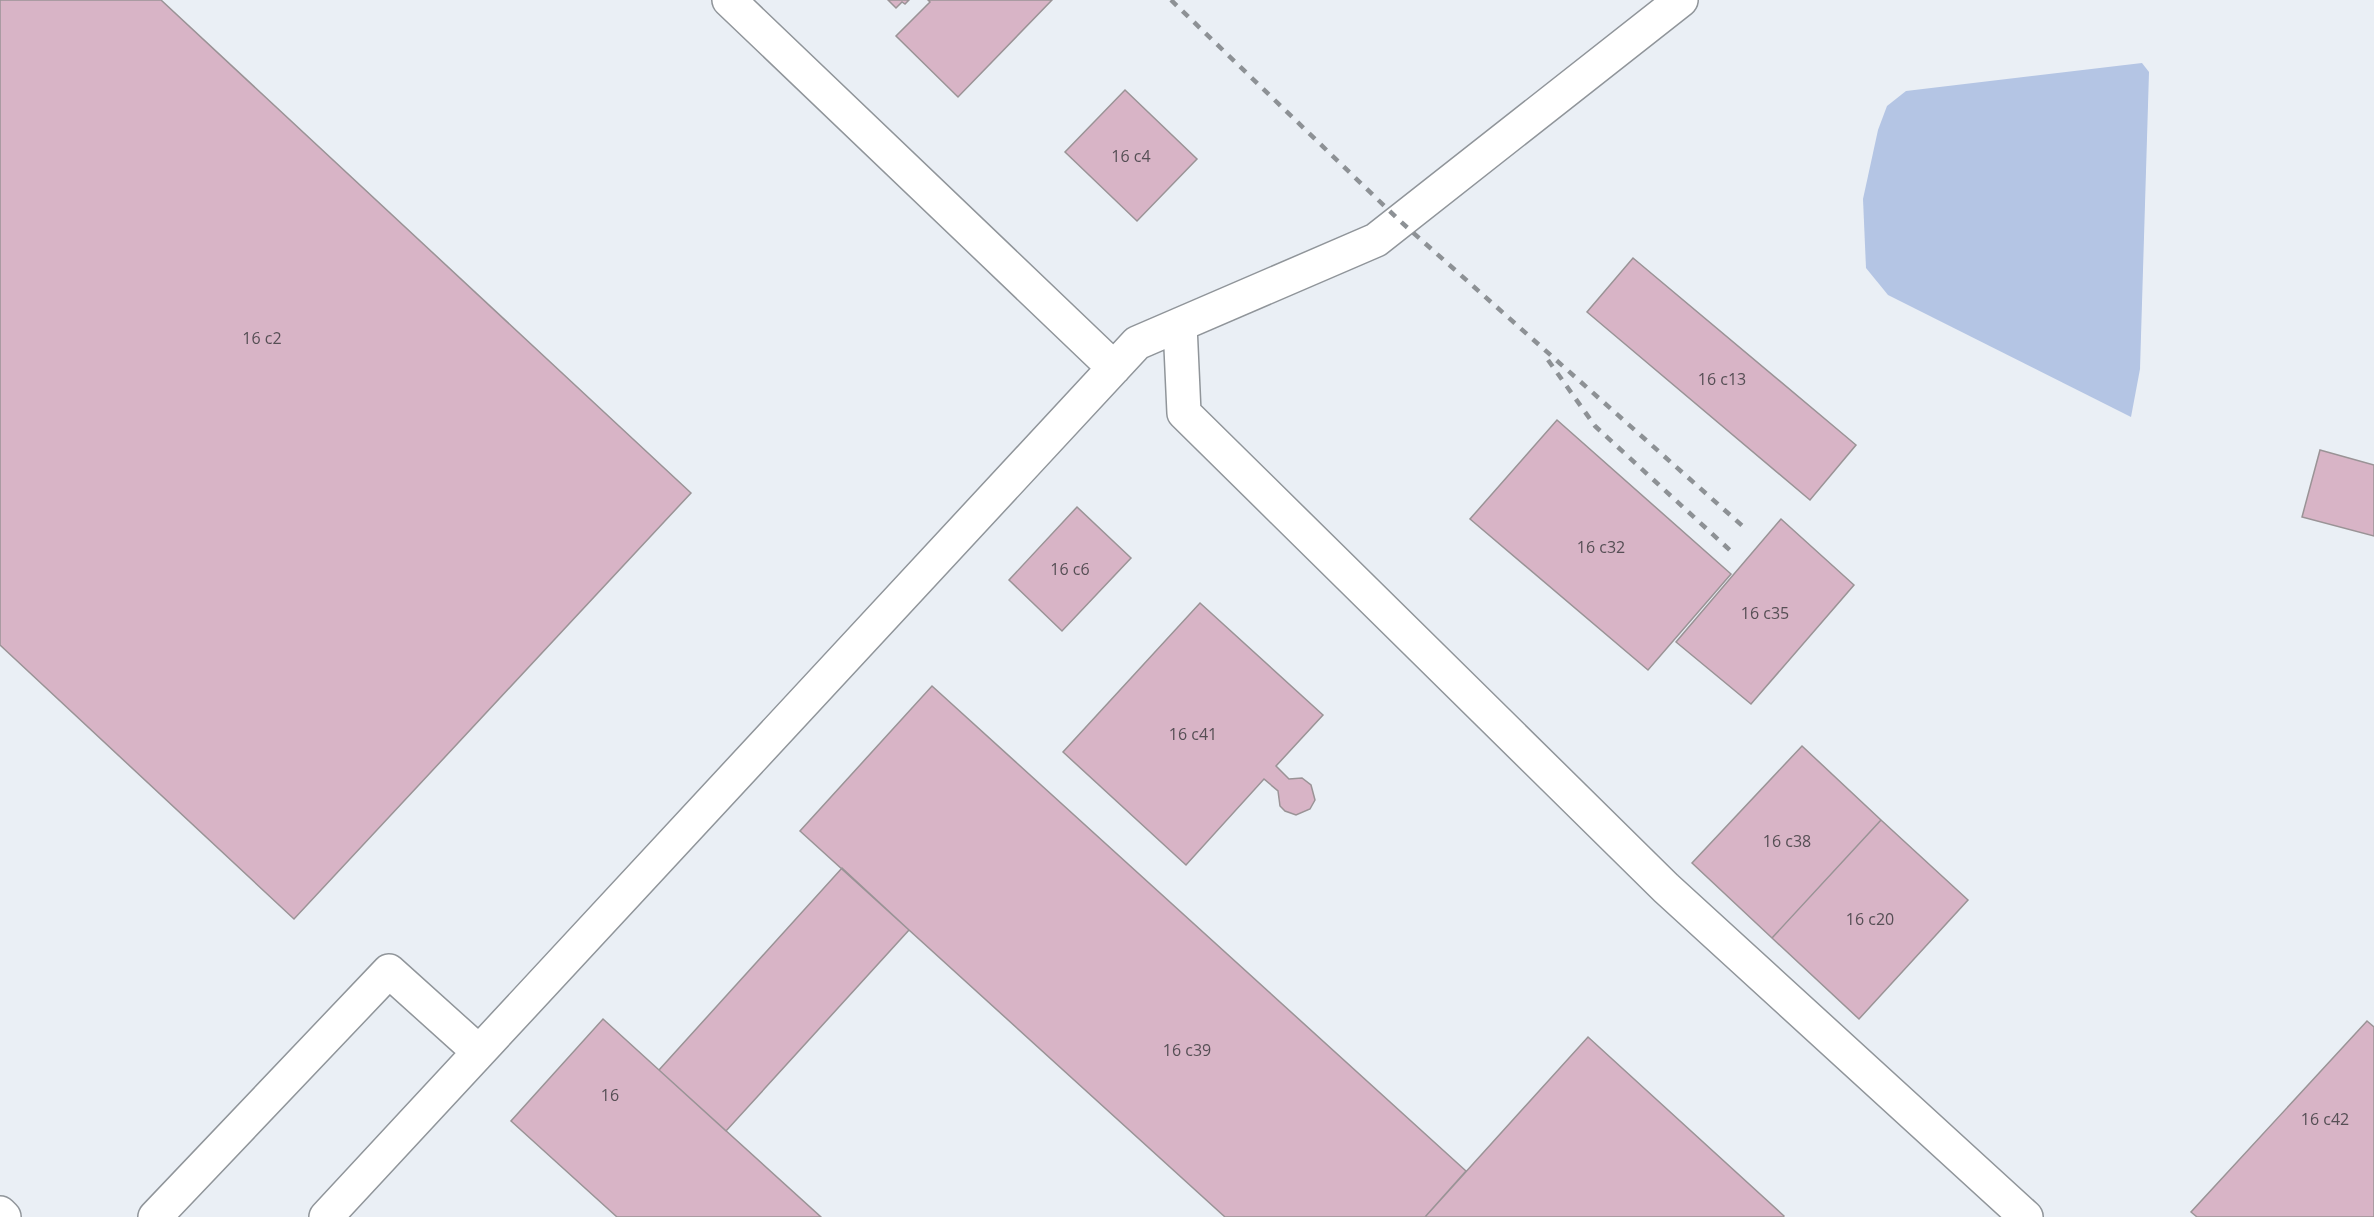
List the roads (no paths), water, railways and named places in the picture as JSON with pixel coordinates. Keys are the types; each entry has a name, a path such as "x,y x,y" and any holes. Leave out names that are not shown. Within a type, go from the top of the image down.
{"lane":[{"path":"729,0 1114,368"},
{"path":"326,1217 1137,343 1376,240 1682,0"},
{"path":"1180,325 1184,413 1666,888 2026,1217"},
{"path":"154,1217 389,971 479,1052"},
{"path":"0,1214 4,1217"}],"water":[{"path":"2142,63 2149,72 2140,369 2131,417 1888,295 1866,268 1863,199 1878,130 1887,106 1906,91"}],"railway":[{"path":"1171,0 1400,221 1747,530"},
{"path":"1548,360 1595,426 1734,554"}]}
